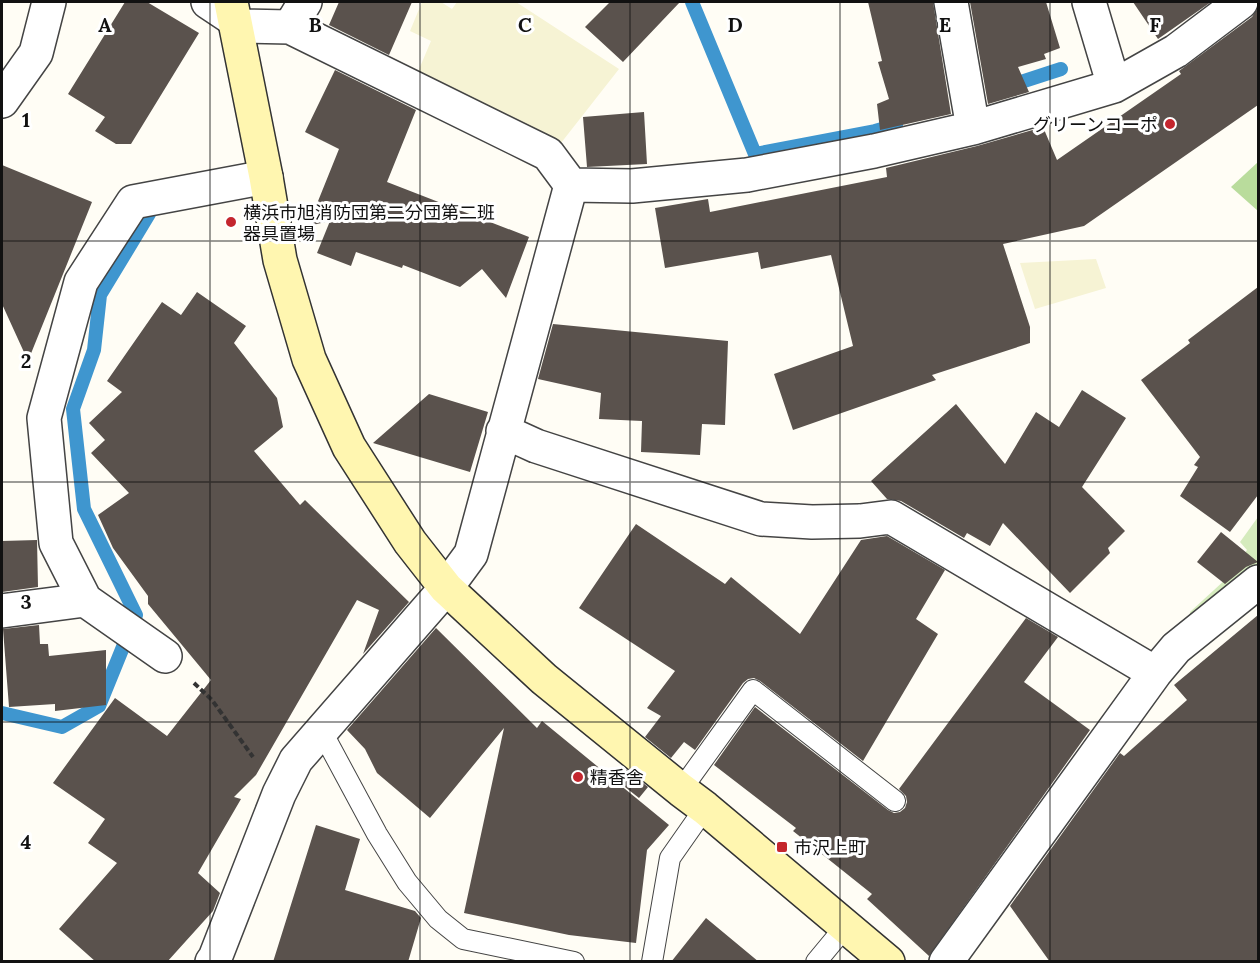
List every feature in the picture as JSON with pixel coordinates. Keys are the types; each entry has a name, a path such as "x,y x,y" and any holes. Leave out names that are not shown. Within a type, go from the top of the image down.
{"street":[{"path":"2,101 36,52 49,2"},
{"path":"208,2 234,16 298,14 548,154 571,185"},
{"path":"951,2 973,128"},
{"path":"1089,2 1114,86"},
{"path":"571,185 632,186 747,175 874,151 973,128 1114,86 1176,51 1240,2"},
{"path":"234,16 280,260 309,359 349,447 411,542 446,588 543,679 693,799 888,962"},
{"path":"143,641 85,600 56,543 44,418 81,282 132,202 266,177"},
{"path":"212,962 279,794 296,760 446,588 471,554 571,185"},
{"path":"503,431 536,446 761,519 812,522 860,521 891,517 1155,673"},
{"path":"946,962 1155,673 1176,648 1258,582"},
{"path":"2,611 85,600"}],"lane":[{"path":"652,962 670,858 693,799 753,690 895,801"},
{"path":"321,730 377,834 407,882 438,919 463,939 574,962"},
{"path":"816,962 845,927"}],"path":[{"path":"143,641 212,700 279,794"}],"shaded area":[{"path":"422,2 441,2 452,9 457,2 516,2 619,69 561,143 417,74 431,41 410,31"},
{"path":"1096,259 1106,288 1035,309 1020,263"}],"green space":[{"path":"1258,162 1258,211 1231,187"},
{"path":"1258,517 1258,570 1189,624 1190,612 1226,579 1247,550 1240,542"}],"building":[{"path":"125,2 147,2 199,33 131,144 116,144 95,131 105,117 68,94"},
{"path":"339,2 412,2 389,55 329,25"},
{"path":"610,2 680,2 623,62 585,27"},
{"path":"868,2 933,2 951,114 880,130 877,104 889,99 878,62 882,61"},
{"path":"970,2 1046,2 1060,48 1044,54 1046,59 1018,67 1029,92 988,104"},
{"path":"1133,2 1211,2 1158,39"},
{"path":"1258,8 1258,105 1084,226 1003,244 1030,327 1030,343 932,375 936,380 793,430 774,374 853,346 831,255 761,269 758,252 665,268 655,208 708,199 710,212 887,177 886,168 1043,127 1057,160 1181,74 1179,71 1252,17"},
{"path":"335,70 416,110 387,182 529,237 506,298 482,269 460,287 403,265 402,268 356,252 351,266 317,253 330,221 308,226 339,149 305,132"},
{"path":"644,112 647,164 587,167 583,117"},
{"path":"2,165 92,202 28,361 2,304"},
{"path":"1258,287 1258,495 1230,532 1180,496 1198,467 1194,465 1200,457 1141,380 1190,343 1188,340"},
{"path":"197,292 246,326 234,343 277,398 283,427 254,451 300,505 305,500 409,602 363,654 379,610 357,600 256,775 234,797 241,799 198,873 220,893 213,911 167,962 96,962 59,929 117,863 88,843 105,819 53,783 115,698 167,736 211,680 148,604 148,596 113,548 98,515 129,493 91,453 105,440 89,423 122,392 107,381 162,302 181,315"},
{"path":"553,324 728,341 725,425 702,424 700,455 641,452 642,421 599,419 601,393 538,379"},
{"path":"1082,390 1126,418 1082,487 1125,531 1108,548 1110,553 1070,593 1003,523 990,546 967,533 964,538 901,501 887,499 871,481 956,404 1005,464 1036,412 1059,427"},
{"path":"429,394 488,412 470,472 373,443"},
{"path":"636,524 725,584 731,577 800,634 861,540 887,536 945,570 916,619 938,634 863,761 754,678 743,683 695,750 684,742 671,758 645,737 661,716 647,708 675,671 579,608"},
{"path":"1221,532 1258,562 1246,567 1225,584 1197,562"},
{"path":"37,540 38,587 2,592 2,541"},
{"path":"1258,615 1258,962 1050,962 1010,906 1120,753 1124,756 1187,700 1174,685"},
{"path":"1026,618 1058,637 1024,682 1090,730 929,956 867,899 872,894 793,831 796,828 714,765 755,707 888,810 894,813 900,812 905,808 907,802 906,796 899,789"},
{"path":"39,625 40,644 48,644 49,656 106,650 106,705 55,711 55,704 9,707 3,629"},
{"path":"436,628 537,728 542,721 669,825 647,850 636,943 569,935 464,913 504,728 430,818 377,773 365,749 347,730"},
{"path":"623,767 648,787 639,798 615,779"},
{"path":"316,825 360,839 345,890 415,911 421,918 408,962 273,962"},
{"path":"706,918 759,962 671,962"}],"waterway":[{"path":"692,2 755,154 896,125"},
{"path":"1009,86 1061,69"},
{"path":"2,713 62,727 99,706 136,615 84,509 73,409 94,350 100,295 149,214"}],"place":[{"name":"グリーンコーポ","path":"1170,124"},
{"name":"横浜市旭消防団第二分団第二班 器具置場","path":"231,222"},
{"name":"精香舎","path":"578,777"},
{"name":"市沢上町","path":"782,847"}]}
